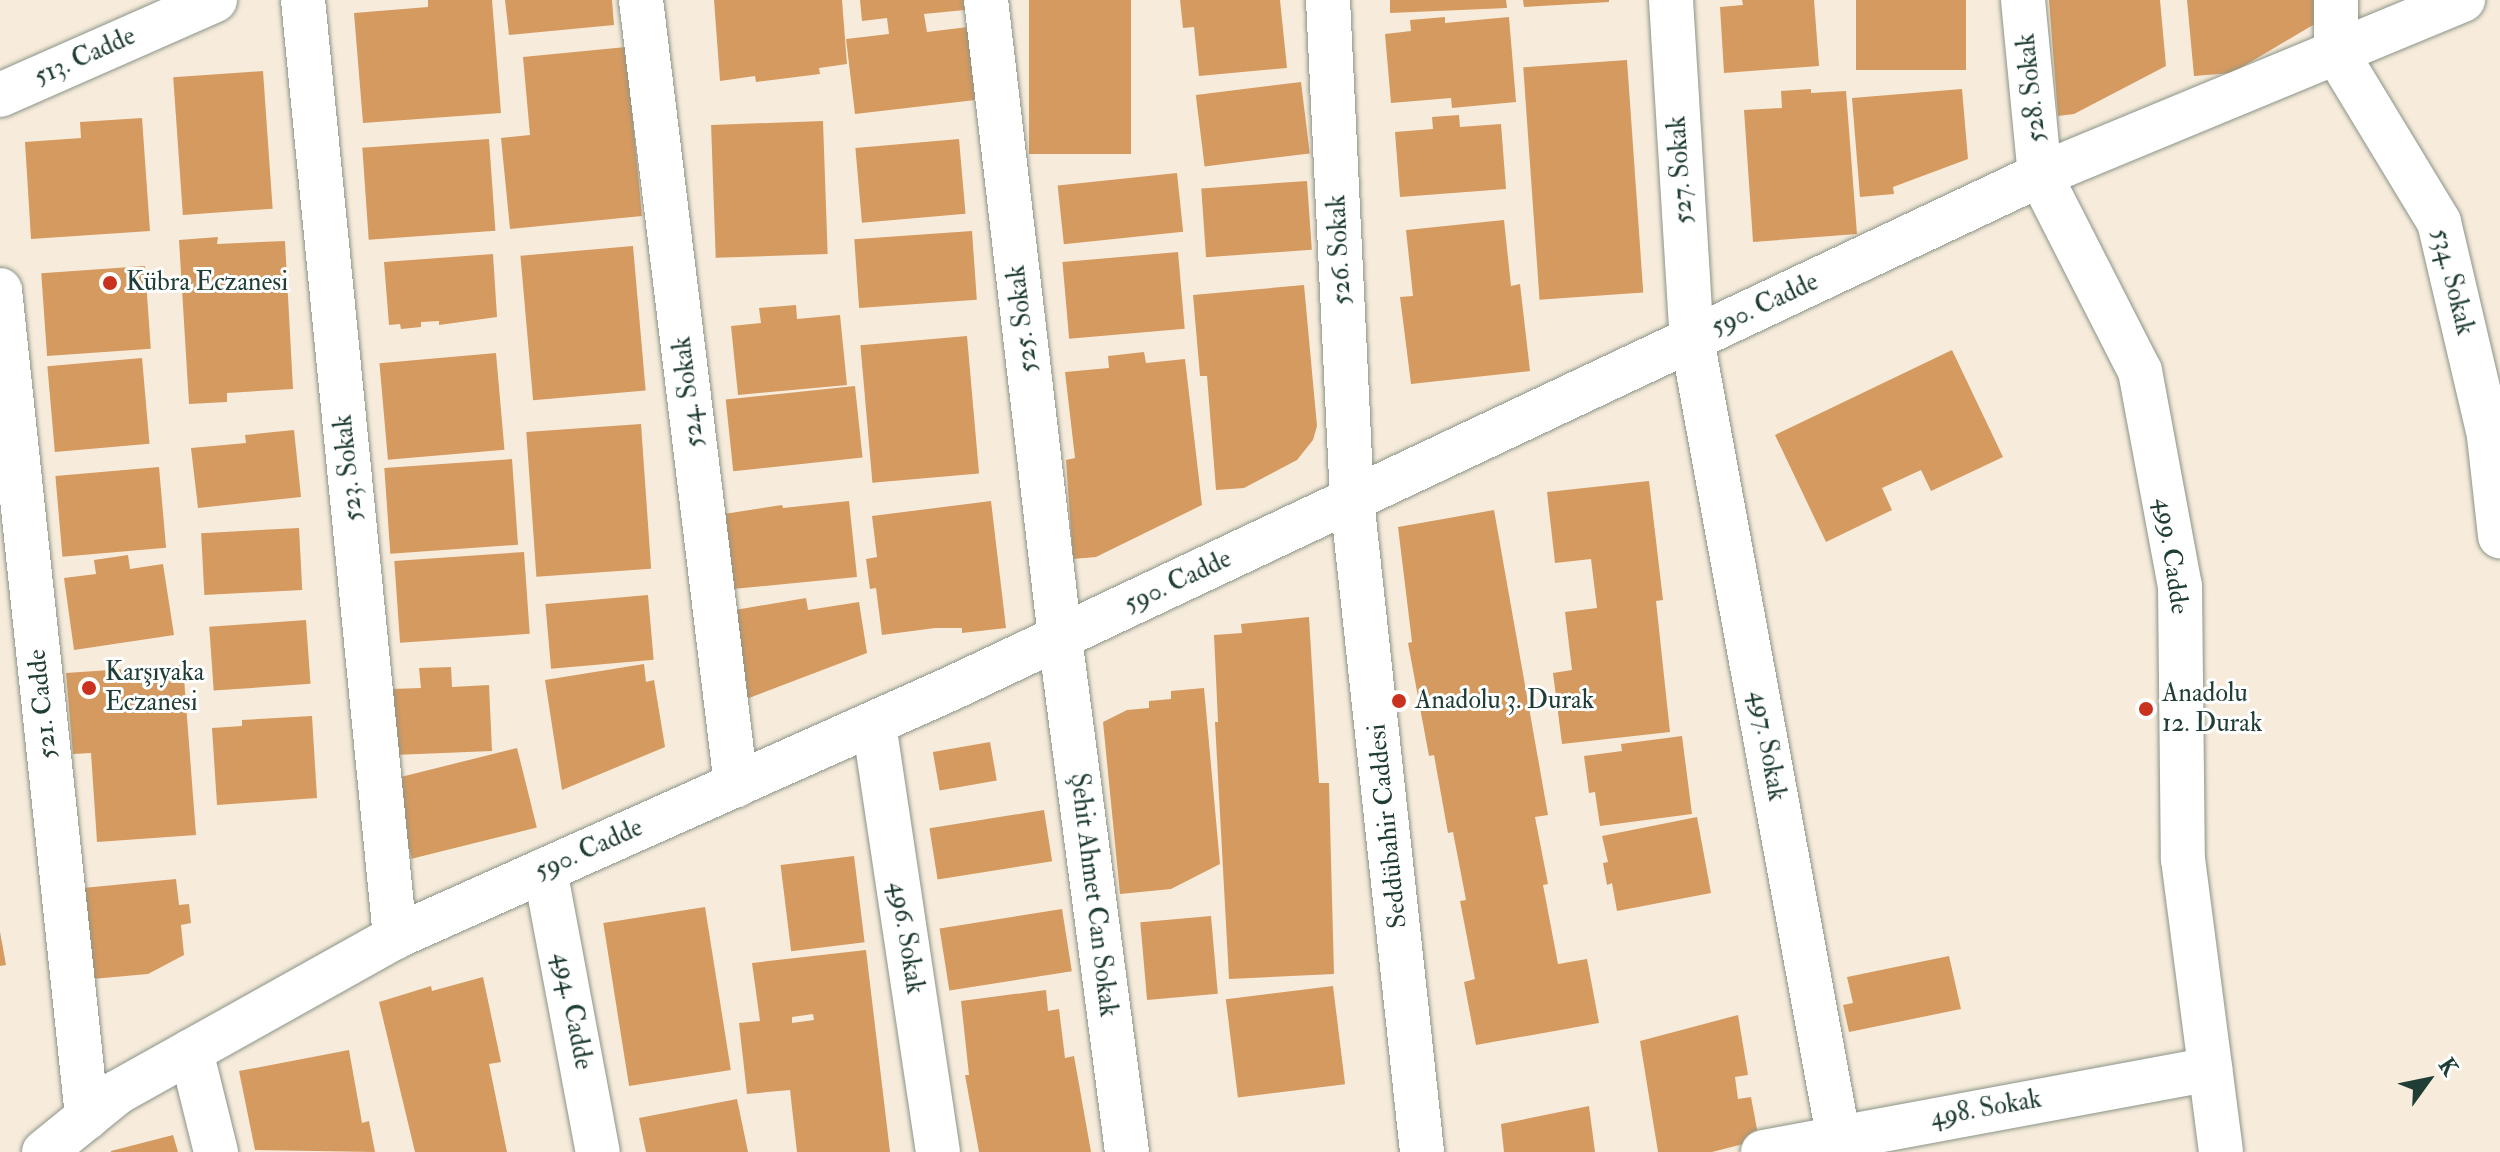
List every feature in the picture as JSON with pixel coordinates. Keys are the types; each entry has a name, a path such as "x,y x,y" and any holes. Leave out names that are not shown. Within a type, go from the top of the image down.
{"street":[{"name":"513. Cadde","path":"0,95 215,0"},
{"name":"523. Sokak","path":"303,0 395,937"},
{"name":"524. Sokak","path":"641,0 736,785"},
{"name":"525. Sokak","path":"986,0 1060,638"},
{"name":"526. Sokak","path":"1328,0 1352,500"},
{"name":"527. Sokak","path":"1671,0 1692,339"},
{"name":"528. Sokak","path":"2023,0 2040,175"},
{"path":"2336,0 2336,52"},
{"name":"590. Cadde","path":"44,1152 118,1092 395,937 1060,638 2040,175 2463,0"},
{"name":"534. Sokak","path":"2336,52 2439,222 2488,374 2489,436 2500,536"},
{"name":"499. Cadde","path":"2040,175 2140,371 2143,386 2180,586 2183,859 2221,1152"},
{"name":"521. Cadde","path":"0,290 87,1117"},
{"name":"497. Sokak","path":"1692,339 1840,1144"},
{"name":"Seddübahir Caddesi","path":"1352,500 1422,1152"},
{"name":"Şehit Ahmet Can Sokak","path":"1060,638 1127,1152"},
{"name":"496. Sokak","path":"874,724 938,1152"},
{"name":"494. Cadde","path":"545,870 598,1152"},
{"path":"191,1051 216,1152"},
{"name":"498. Sokak","path":"1763,1152 1840,1144 2210,1069"}],"building":[{"path":"428,0 492,0 501,113 363,123 354,13 428,7"},
{"path":"505,0 612,0 614,25 509,35"},
{"path":"714,0 842,0 847,64 819,68 820,74 756,82 755,76 720,81"},
{"path":"860,0 964,0 965,10 924,14 927,32 976,26 984,99 855,114 846,39 889,34 887,18 862,21"},
{"path":"1029,0 1131,0 1131,154 1029,154"},
{"path":"1180,0 1280,0 1287,68 1199,76 1194,27 1183,28"},
{"path":"1390,0 1506,0 1507,8 1390,13"},
{"path":"1523,0 1609,0 1609,2 1524,7"},
{"path":"1742,0 1814,0 1819,66 1724,73 1720,7 1743,5"},
{"path":"1856,0 1966,0 1966,70 1856,70"},
{"path":"2049,0 2160,0 2166,66 2074,114 2058,116"},
{"path":"2187,0 2333,0 2335,12 2232,73 2194,76"},
{"path":"1445,17 1445,23 1509,17 1516,102 1452,108 1451,98 1391,103 1385,34 1411,31 1410,20"},
{"path":"626,47 642,216 510,229 501,138 530,135 523,57"},
{"path":"1627,60 1643,292 1540,300 1523,67"},
{"path":"263,71 273,209 183,215 173,77"},
{"path":"1301,82 1310,153 1205,166 1196,95"},
{"path":"1811,89 1811,93 1846,91 1857,234 1753,242 1744,110 1782,108 1781,91"},
{"path":"1962,89 1968,159 1893,187 1894,194 1860,197 1852,98"},
{"path":"1459,115 1460,127 1501,124 1506,189 1400,197 1395,132 1433,129 1432,117"},
{"path":"142,118 150,231 31,239 25,142 81,138 80,122"},
{"path":"823,121 828,254 716,258 711,125"},
{"path":"489,139 495,231 369,240 362,148"},
{"path":"959,139 966,214 862,223 855,148"},
{"path":"1177,173 1183,232 1064,244 1058,186"},
{"path":"1307,181 1312,250 1206,257 1201,188"},
{"path":"1504,220 1511,286 1520,284 1530,371 1411,384 1400,297 1413,296 1406,230"},
{"path":"972,231 977,300 859,308 854,239"},
{"path":"218,237 217,244 285,241 293,389 227,393 227,402 189,404 179,240"},
{"path":"633,246 646,390 533,400 520,256"},
{"path":"1178,252 1185,329 1069,339 1062,262"},
{"path":"493,254 497,317 439,325 439,321 421,322 421,327 401,329 400,324 389,325 384,262"},
{"path":"145,266 151,349 47,356 41,273"},
{"path":"1304,285 1317,426 1313,440 1297,460 1244,488 1216,490 1207,376 1200,376 1193,295"},
{"path":"796,305 797,319 840,315 847,385 738,395 731,326 761,323 759,308"},
{"path":"967,336 979,473 872,483 860,345"},
{"path":"1952,350 2003,457 1931,491 1921,470 1882,488 1892,510 1826,542 1775,435"},
{"path":"1144,352 1146,363 1185,359 1202,505 1096,557 1073,559 1066,460 1075,458 1065,372 1109,368 1108,356"},
{"path":"496,353 504,450 388,460 379,363"},
{"path":"142,358 149,444 55,452 47,366"},
{"path":"855,386 863,458 733,471 726,400"},
{"path":"641,424 651,569 536,577 526,432"},
{"path":"294,430 301,497 198,508 191,448 246,443 245,435"},
{"path":"512,459 518,545 390,554 384,468"},
{"path":"159,467 166,548 62,557 55,476"},
{"path":"1649,481 1663,600 1656,601 1670,732 1562,744 1553,673 1572,670 1565,612 1597,608 1591,559 1555,563 1547,492"},
{"path":"849,501 857,577 733,589 724,514 782,505 783,508"},
{"path":"991,501 1006,628 962,633 962,628 935,628 882,635 876,588 870,589 866,559 877,557 872,516"},
{"path":"1494,510 1548,815 1535,817 1548,884 1543,885 1558,964 1587,959 1599,1023 1476,1045 1464,982 1475,979 1460,901 1466,900 1453,832 1448,833 1434,755 1429,756 1408,643 1412,642 1398,527"},
{"path":"299,528 302,590 204,595 201,533"},
{"path":"524,552 530,634 400,643 394,561"},
{"path":"128,555 130,569 163,564 174,635 74,650 64,578 96,574 94,560"},
{"path":"648,595 654,660 551,669 545,604"},
{"path":"806,598 808,610 859,602 867,653 744,700 735,610"},
{"path":"1309,617 1319,783 1329,783 1334,974 1229,979 1215,722 1218,722 1214,635 1242,633 1241,624"},
{"path":"306,620 310,684 214,691 209,627"},
{"path":"644,664 646,682 654,680 665,747 562,790 545,680"},
{"path":"183,665 196,835 97,842 91,753 73,754 66,673"},
{"path":"451,667 452,687 489,685 492,751 394,755 391,689 421,688 419,668"},
{"path":"1204,688 1220,864 1171,889 1120,894 1103,722 1127,710 1149,708 1149,701 1171,699 1171,691"},
{"path":"312,716 317,798 217,805 212,728 242,726 242,720"},
{"path":"1682,736 1692,814 1600,826 1595,792 1589,793 1584,756 1622,751 1621,744"},
{"path":"990,742 997,780 940,790 933,752"},
{"path":"517,748 537,828 412,859 392,779"},
{"path":"1044,810 1052,861 938,880 929,828"},
{"path":"1697,817 1711,893 1617,911 1612,883 1607,885 1603,863 1608,862 1602,836"},
{"path":"854,856 865,942 791,951 781,865"},
{"path":"176,879 179,905 189,904 191,923 181,925 184,955 148,974 92,979 83,888"},
{"path":"705,907 731,1070 629,1086 603,923"},
{"path":"1062,909 1072,971 949,991 940,928"},
{"path":"1211,916 1218,994 1147,1000 1140,922"},
{"path":"0,932 6,965 0,966"},
{"path":"866,950 890,1152 797,1152 790,1090 747,1094 739,1023 760,1021 752,963","holes":["813,1014 814,1020 792,1023 792,1017"]},
{"path":"1949,956 1961,1009 1849,1032 1843,1005 1853,1003 1847,977"},
{"path":"483,977 501,1062 489,1064 507,1152 415,1152 379,1002 431,986 432,991"},
{"path":"1333,986 1345,1084 1238,1097 1226,999"},
{"path":"1046,990 1048,1011 1059,1009 1065,1058 1074,1056 1091,1152 979,1152 965,1075 969,1075 961,1001"},
{"path":"1738,1015 1748,1075 1735,1077 1738,1099 1751,1097 1759,1140 1712,1152 1658,1152 1640,1041"},
{"path":"349,1050 362,1123 369,1121 375,1152 255,1150 239,1071"},
{"path":"737,1099 748,1152 646,1152 639,1118"},
{"path":"1589,1106 1595,1152 1504,1152 1501,1124"},
{"path":"173,1135 178,1152 111,1152 111,1151"}],"place":[{"name":"Kübra Eczanesi","path":"110,283"},
{"name":"Karşıyaka Eczanesi","path":"89,688"},
{"name":"Anadolu 3. Durak","path":"1399,701"},
{"name":"Anadolu 12. Durak","path":"2146,709"}]}
